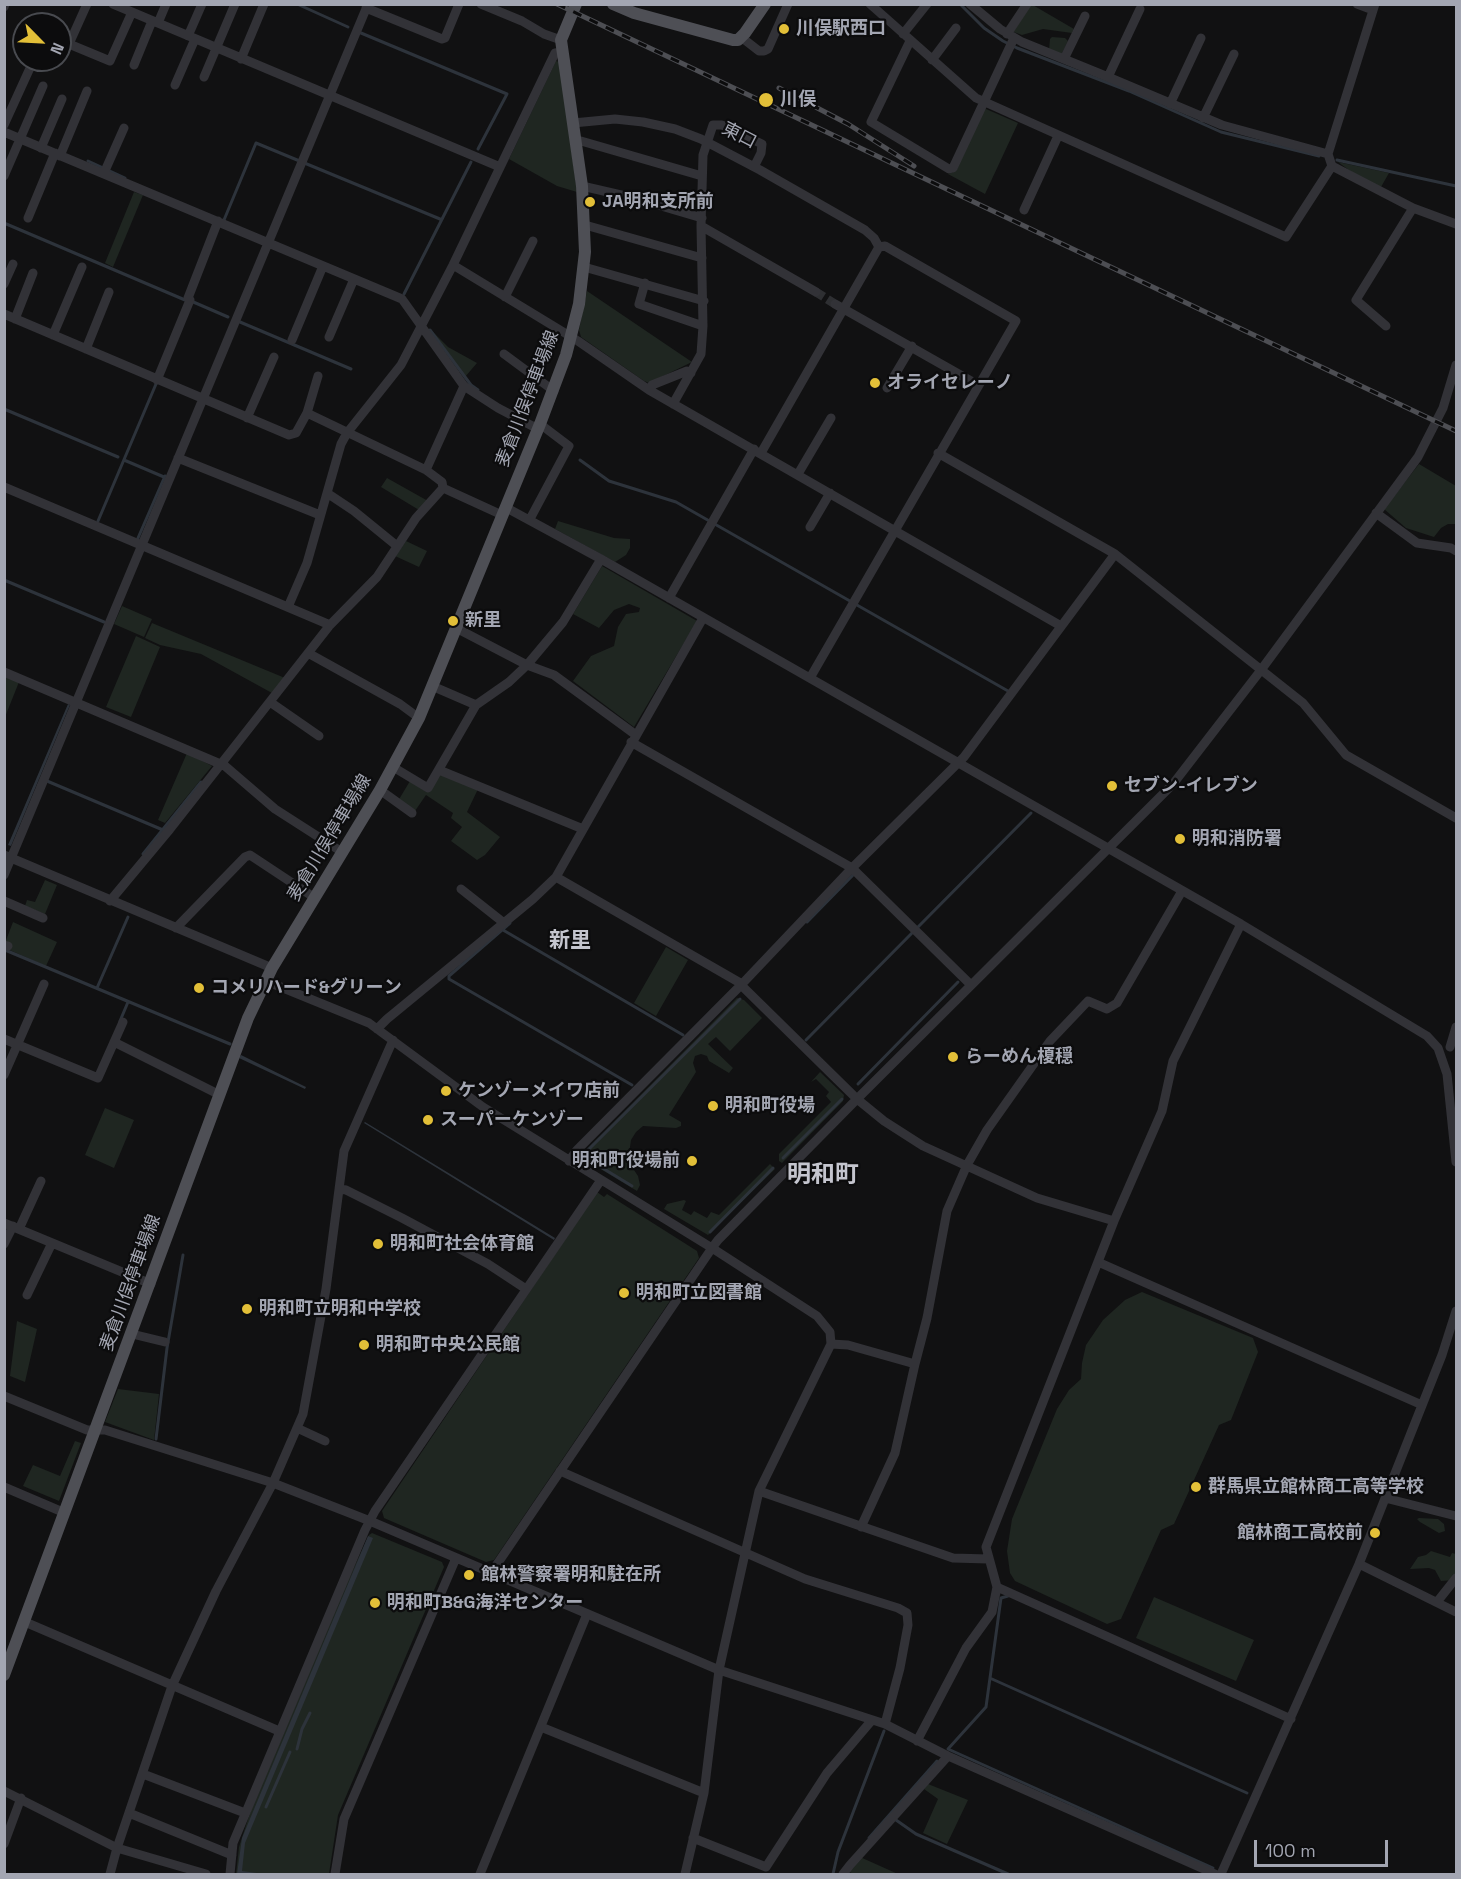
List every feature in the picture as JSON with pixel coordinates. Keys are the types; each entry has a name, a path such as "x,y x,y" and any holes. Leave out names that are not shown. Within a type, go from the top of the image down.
{"main road":[{"path":"561,46 563,30 576,4"},
{"path":"613,4 634,13 728,40 738,40 765,4"},
{"name":"麦倉川俣停車場線","path":"4,1675 8,1657 25,1623 248,1018 272,968 380,790 419,718 554,391 571,337 584,267 585,225 582,186 561,46"}],"street":[{"path":"87,4 69,44 110,61 131,9"},
{"path":"113,4 131,9 155,22 241,59 500,166"},
{"path":"134,65 166,4"},
{"path":"175,85 202,4"},
{"path":"204,77 235,4"},
{"path":"241,59 264,4"},
{"path":"4,875 8,857 76,702 367,6 442,39 445,38 459,4"},
{"path":"288,607 307,563 346,433 401,365 453,265 555,53 561,46 522,21 481,4"},
{"path":"741,37 759,51 768,49 789,4"},
{"path":"870,4 976,99 1286,237 1332,166"},
{"path":"927,4 906,37 871,120 872,124 949,169 953,168 984,103 1010,36 1027,4"},
{"path":"970,4 1010,36 1203,118 1328,154"},
{"path":"1357,4 1374,7 1328,154 1332,166 1413,208 1456,224"},
{"path":"1108,76 1140,9"},
{"path":"1064,59 1085,16"},
{"path":"932,60 956,28"},
{"path":"1170,104 1201,38"},
{"path":"1203,118 1234,54"},
{"path":"4,125 28,72"},
{"path":"4,176 43,86"},
{"path":"28,218 87,92"},
{"path":"41,148 62,99"},
{"path":"573,123 615,118 675,129 707,141 865,230 874,238 879,247"},
{"name":"東口","path":"707,141 713,125 717,124 762,144 761,153 754,166"},
{"path":"104,173 124,128"},
{"path":"4,132 402,299 464,386 498,408 539,426 568,446 530,519"},
{"path":"1024,210 1058,136"},
{"path":"576,142 581,141 702,176"},
{"path":"673,404 701,354 704,301 702,176 703,155 707,141"},
{"path":"582,186 611,192 701,222 816,292"},
{"path":"1386,326 1356,300 1413,208"},
{"path":"157,380 218,221"},
{"path":"585,225 702,258"},
{"path":"505,297 533,241"},
{"path":"669,598 757,451 839,306 879,247 885,246 1016,321 810,678"},
{"path":"4,284 13,264"},
{"path":"453,265 571,337 649,390 1061,626"},
{"path":"292,340 323,266"},
{"path":"53,335 82,267"},
{"path":"584,267 704,301"},
{"path":"15,319 33,273"},
{"path":"329,337 354,279"},
{"path":"645,284 639,304 703,326"},
{"path":"86,349 109,292"},
{"path":"839,306 978,385"},
{"path":"4,314 289,435 297,433 307,413 318,376"},
{"path":"887,388 912,346"},
{"path":"504,354 554,391"},
{"path":"248,418 274,357"},
{"path":"491,1573 718,1240 856,1099 1173,784 1261,670 1418,457 1449,395 1456,365"},
{"path":"649,390 652,386 670,378 687,371 690,373"},
{"path":"426,470 464,386"},
{"path":"307,413 426,470 442,482 443,488"},
{"path":"798,474 831,418"},
{"path":"938,453 1115,554 1303,703 1346,755 1456,818"},
{"path":"178,458 320,515"},
{"path":"4,487 330,625"},
{"path":"443,488 530,519 1241,924 1427,1036 1438,1048 1447,1074 1456,1162"},
{"path":"110,901 330,625 377,577 416,518 443,488"},
{"path":"327,493 354,511 397,546"},
{"path":"810,527 830,493"},
{"path":"1376,513 1417,543 1456,551"},
{"path":"568,1161 852,868 964,757 1115,554"},
{"path":"393,767 428,788 476,705 509,682 527,665 563,622 601,559"},
{"path":"377,1029 504,924 556,877 703,618"},
{"path":"456,628 527,665 554,675 634,739 852,868 971,985"},
{"path":"308,653 400,704 419,718"},
{"path":"4,672 220,764 275,809 342,852"},
{"path":"432,686 476,705"},
{"path":"270,702 319,736"},
{"path":"440,770 583,829"},
{"path":"380,790 412,813"},
{"path":"176,928 245,857 250,855 315,898"},
{"path":"8,857 272,968"},
{"path":"556,877 741,985 856,1099 884,1121 923,1146 1037,1198 1114,1221"},
{"path":"461,889 504,924"},
{"path":"861,1527 895,1454 927,1318 947,1211 967,1165 987,1130 1050,1041 1065,1024 1088,1001 1107,1009 1116,1003 1182,891"},
{"path":"4,901 43,918"},
{"path":"917,1741 966,1648 992,1611 997,1587 986,1547 1114,1221 1162,1111 1173,1061 1241,924"},
{"path":"266,981 355,1017 377,1029 464,1095 712,1248 817,1316 830,1332 831,1344 759,1491 719,1670 704,1793 685,1875"},
{"path":"4,1074 44,984"},
{"path":"4,1039 98,1078 123,1022"},
{"path":"1438,1048 1453,1047 1456,1027"},
{"path":"110,1875 172,1686 216,1591 273,1483 303,1414 326,1289 344,1151 393,1040"},
{"path":"114,1042 220,1095"},
{"path":"230,1875 233,1843 370,1521 600,1180"},
{"path":"4,1244 12,1226 41,1181"},
{"path":"340,1189 412,1223 488,1264 526,1289"},
{"path":"12,1226 151,1284"},
{"path":"27,1295 52,1243"},
{"path":"1098,1262 1422,1405"},
{"path":"1221,1875 1359,1564 1442,1355 1456,1311"},
{"path":"132,1334 165,1342"},
{"path":"831,1344 848,1345 915,1364"},
{"path":"4,1396 87,1430 105,1430 273,1483 370,1521 719,1670 885,1725 948,1756 1215,1875"},
{"path":"297,1428 326,1441"},
{"path":"560,1471 805,1580 898,1608 907,1613 908,1625 900,1668 885,1725"},
{"path":"4,1487 65,1513"},
{"path":"759,1491 953,1558 988,1559"},
{"path":"1385,1498 1456,1516"},
{"path":"335,1875 344,1818 456,1558"},
{"path":"1359,1564 1456,1612"},
{"path":"1437,1602 1456,1578"},
{"path":"997,1587 1291,1719"},
{"path":"480,1875 587,1614"},
{"path":"25,1623 279,1731"},
{"path":"693,1838 766,1867 827,1773 872,1720"},
{"path":"541,1727 704,1793"},
{"path":"843,1875 948,1756"},
{"path":"143,1774 245,1813"},
{"path":"4,1791 117,1848 206,1875"},
{"path":"4,1844 21,1798"},
{"path":"129,1813 232,1856"}],"shaded area":[{"path":"1031,4 1074,29 1072,33 1043,29 1022,35 1011,31"},
{"path":"1052,37 1065,38 1068,41 1061,55 1049,50"},
{"path":"556,61 560,62 577,192 557,186 509,159"},
{"path":"986,109 1018,123 985,194 948,174 956,171"},
{"path":"1338,162 1389,173 1381,187 1357,176"},
{"path":"134,192 143,195 113,267 105,263"},
{"path":"587,291 692,362 649,383 644,381 581,337 579,330"},
{"path":"431,330 448,347 477,363 465,377"},
{"path":"1419,464 1456,486 1456,524 1448,524 1441,528 1434,537 1406,528 1384,509"},
{"path":"387,478 428,501 419,510 381,487"},
{"path":"558,521 614,538 630,539 630,548 626,555 615,562 555,529"},
{"path":"406,541 427,551 419,567 395,556"},
{"path":"602,566 697,621 634,727 573,681 591,656 614,646 618,627 626,614 639,612 640,608 629,604 614,610 599,628 573,614"},
{"path":"122,606 152,619 144,637 114,624"},
{"path":"152,623 285,678 272,693 201,654 160,645 145,638"},
{"path":"136,636 160,647 131,717 106,707"},
{"path":"5,677 19,682 5,717"},
{"path":"68,704 70,705 11,846 8,845"},
{"path":"187,753 212,766 165,823 158,820"},
{"path":"441,775 478,789 467,812 500,837 485,855 477,860 451,841 462,827 451,818 453,813 426,795 415,811 398,801 410,781 427,792"},
{"path":"45,880 57,885 45,914 25,906 27,900 35,902"},
{"path":"13,922 57,942 46,966 5,948"},
{"path":"666,947 688,960 656,1016 634,1003"},
{"path":"737,998 744,1000 762,1018 730,1051 716,1037 708,1044 733,1068 729,1073 709,1061 707,1056 701,1054 695,1056 693,1063 696,1072 669,1115 681,1122 681,1126 676,1128 643,1126 636,1132 631,1140 628,1161 638,1176 640,1185 637,1191 584,1159 585,1151"},
{"path":"241,1055 306,1087 305,1089 239,1058"},
{"path":"820,1072 844,1095 843,1101 782,1163 779,1161 779,1154 831,1102 826,1096 829,1092 816,1079 811,1082"},
{"path":"105,1108 134,1120 114,1168 85,1155"},
{"path":"364,1123 555,1238 554,1240"},
{"path":"770,1164 775,1169 708,1235 664,1209 667,1204 684,1200 686,1201 682,1210 691,1215 694,1211 707,1218 711,1212 719,1215"},
{"path":"597,1192 604,1197 607,1194 697,1251 699,1258 494,1560 486,1562 384,1518 382,1511"},
{"path":"1142,1292 1253,1338 1258,1352 1231,1420 1219,1425 1174,1524 1161,1530 1121,1619 1107,1624 1015,1581 1010,1573 1007,1551 1012,1519 1057,1409 1069,1390 1081,1379 1086,1345 1103,1320 1125,1300"},
{"path":"17,1321 37,1329 25,1382 10,1376"},
{"path":"118,1389 159,1394 154,1440 105,1422"},
{"path":"75,1441 81,1443 59,1501 23,1486 33,1465 60,1476"},
{"path":"1417,1519 1438,1519 1444,1524 1445,1531 1439,1533 1420,1522"},
{"path":"372,1533 442,1562 444,1567 338,1815 329,1874 236,1874 239,1847 251,1810 348,1580"},
{"path":"368,1536 373,1538 245,1843 242,1871 264,1874 237,1874 242,1838"},
{"path":"1431,1551 1450,1557 1452,1553 1456,1554 1454,1580 1441,1581 1435,1570 1429,1568 1410,1569 1418,1557"},
{"path":"1154,1597 1254,1640 1236,1681 1136,1638"},
{"path":"928,1784 968,1800 947,1844 923,1833 938,1799 924,1789"},
{"path":"860,1857 898,1874 849,1872"}],"waterway":[{"path":"297,4 348,27"},
{"path":"960,4 984,28 1017,48 1129,91 1221,132 1319,156"},
{"path":"361,33 507,94 478,149"},
{"path":"224,220 256,143 440,219"},
{"path":"1337,160 1456,186"},
{"path":"88,161 125,178"},
{"path":"404,294 471,162"},
{"path":"4,223 185,300"},
{"path":"191,301 228,317"},
{"path":"240,322 351,369"},
{"path":"430,330 471,385 478,390"},
{"path":"98,521 156,384"},
{"path":"4,409 118,457"},
{"path":"124,460 164,477"},
{"path":"580,460 609,481 676,502 1008,691"},
{"path":"138,538 165,476"},
{"path":"4,580 104,622"},
{"path":"47,781 163,830"},
{"path":"143,854 201,782"},
{"path":"918,927 1031,813"},
{"path":"807,922 854,874"},
{"path":"97,988 128,917"},
{"path":"510,923 449,976 449,979 632,1085"},
{"path":"503,930 683,1035"},
{"path":"806,1040 913,932"},
{"path":"5,950 230,1044"},
{"path":"858,1084 958,982"},
{"path":"632,1186 586,1158 586,1152 740,999"},
{"path":"120,1021 128,1002"},
{"path":"783,1158 842,1099"},
{"path":"710,1232 773,1168"},
{"path":"156,1439 167,1348 183,1255"},
{"path":"1008,1596 1001,1598 986,1707 948,1749 1213,1868"},
{"path":"992,1679 1247,1793"},
{"path":"297,1749 302,1729 310,1713"},
{"path":"833,1874 838,1852 884,1731"},
{"path":"266,1807 290,1752"},
{"path":"869,1838 937,1761"},
{"path":"896,1820 916,1834 1008,1874"}],"tunnel":[{"path":"816,292 835,304"}],"railway":[{"path":"557,4 1456,431"},
{"path":"779,88 848,124 914,166"}],"place":[{"name":"川俣駅西口","path":"784,29"},
{"name":"川俣","path":"766,100"},
{"name":"JA明和支所前","path":"590,202"},
{"name":"オライセレーノ","path":"875,383"},
{"name":"新里","path":"453,621"},
{"name":"セブン-イレブン","path":"1112,786"},
{"name":"明和消防署","path":"1180,839"},
{"name":"コメリハード&グリーン","path":"199,988"},
{"name":"らーめん榎穏","path":"953,1057"},
{"name":"ケンゾーメイワ店前","path":"446,1091"},
{"name":"明和町役場","path":"713,1106"},
{"name":"スーパーケンゾー","path":"428,1120"},
{"name":"明和町役場前","path":"692,1161"},
{"name":"明和町社会体育館","path":"378,1244"},
{"name":"明和町立図書館","path":"624,1293"},
{"name":"明和町立明和中学校","path":"247,1309"},
{"name":"明和町中央公民館","path":"364,1345"},
{"name":"群馬県立館林商工高等学校","path":"1196,1487"},
{"name":"館林商工高校前","path":"1375,1533"},
{"name":"館林警察署明和駐在所","path":"469,1575"},
{"name":"明和町B&G海洋センター","path":"375,1603"}],"district":[{"name":"新里","path":"570,941"},
{"name":"明和町","path":"823,1175"}]}
